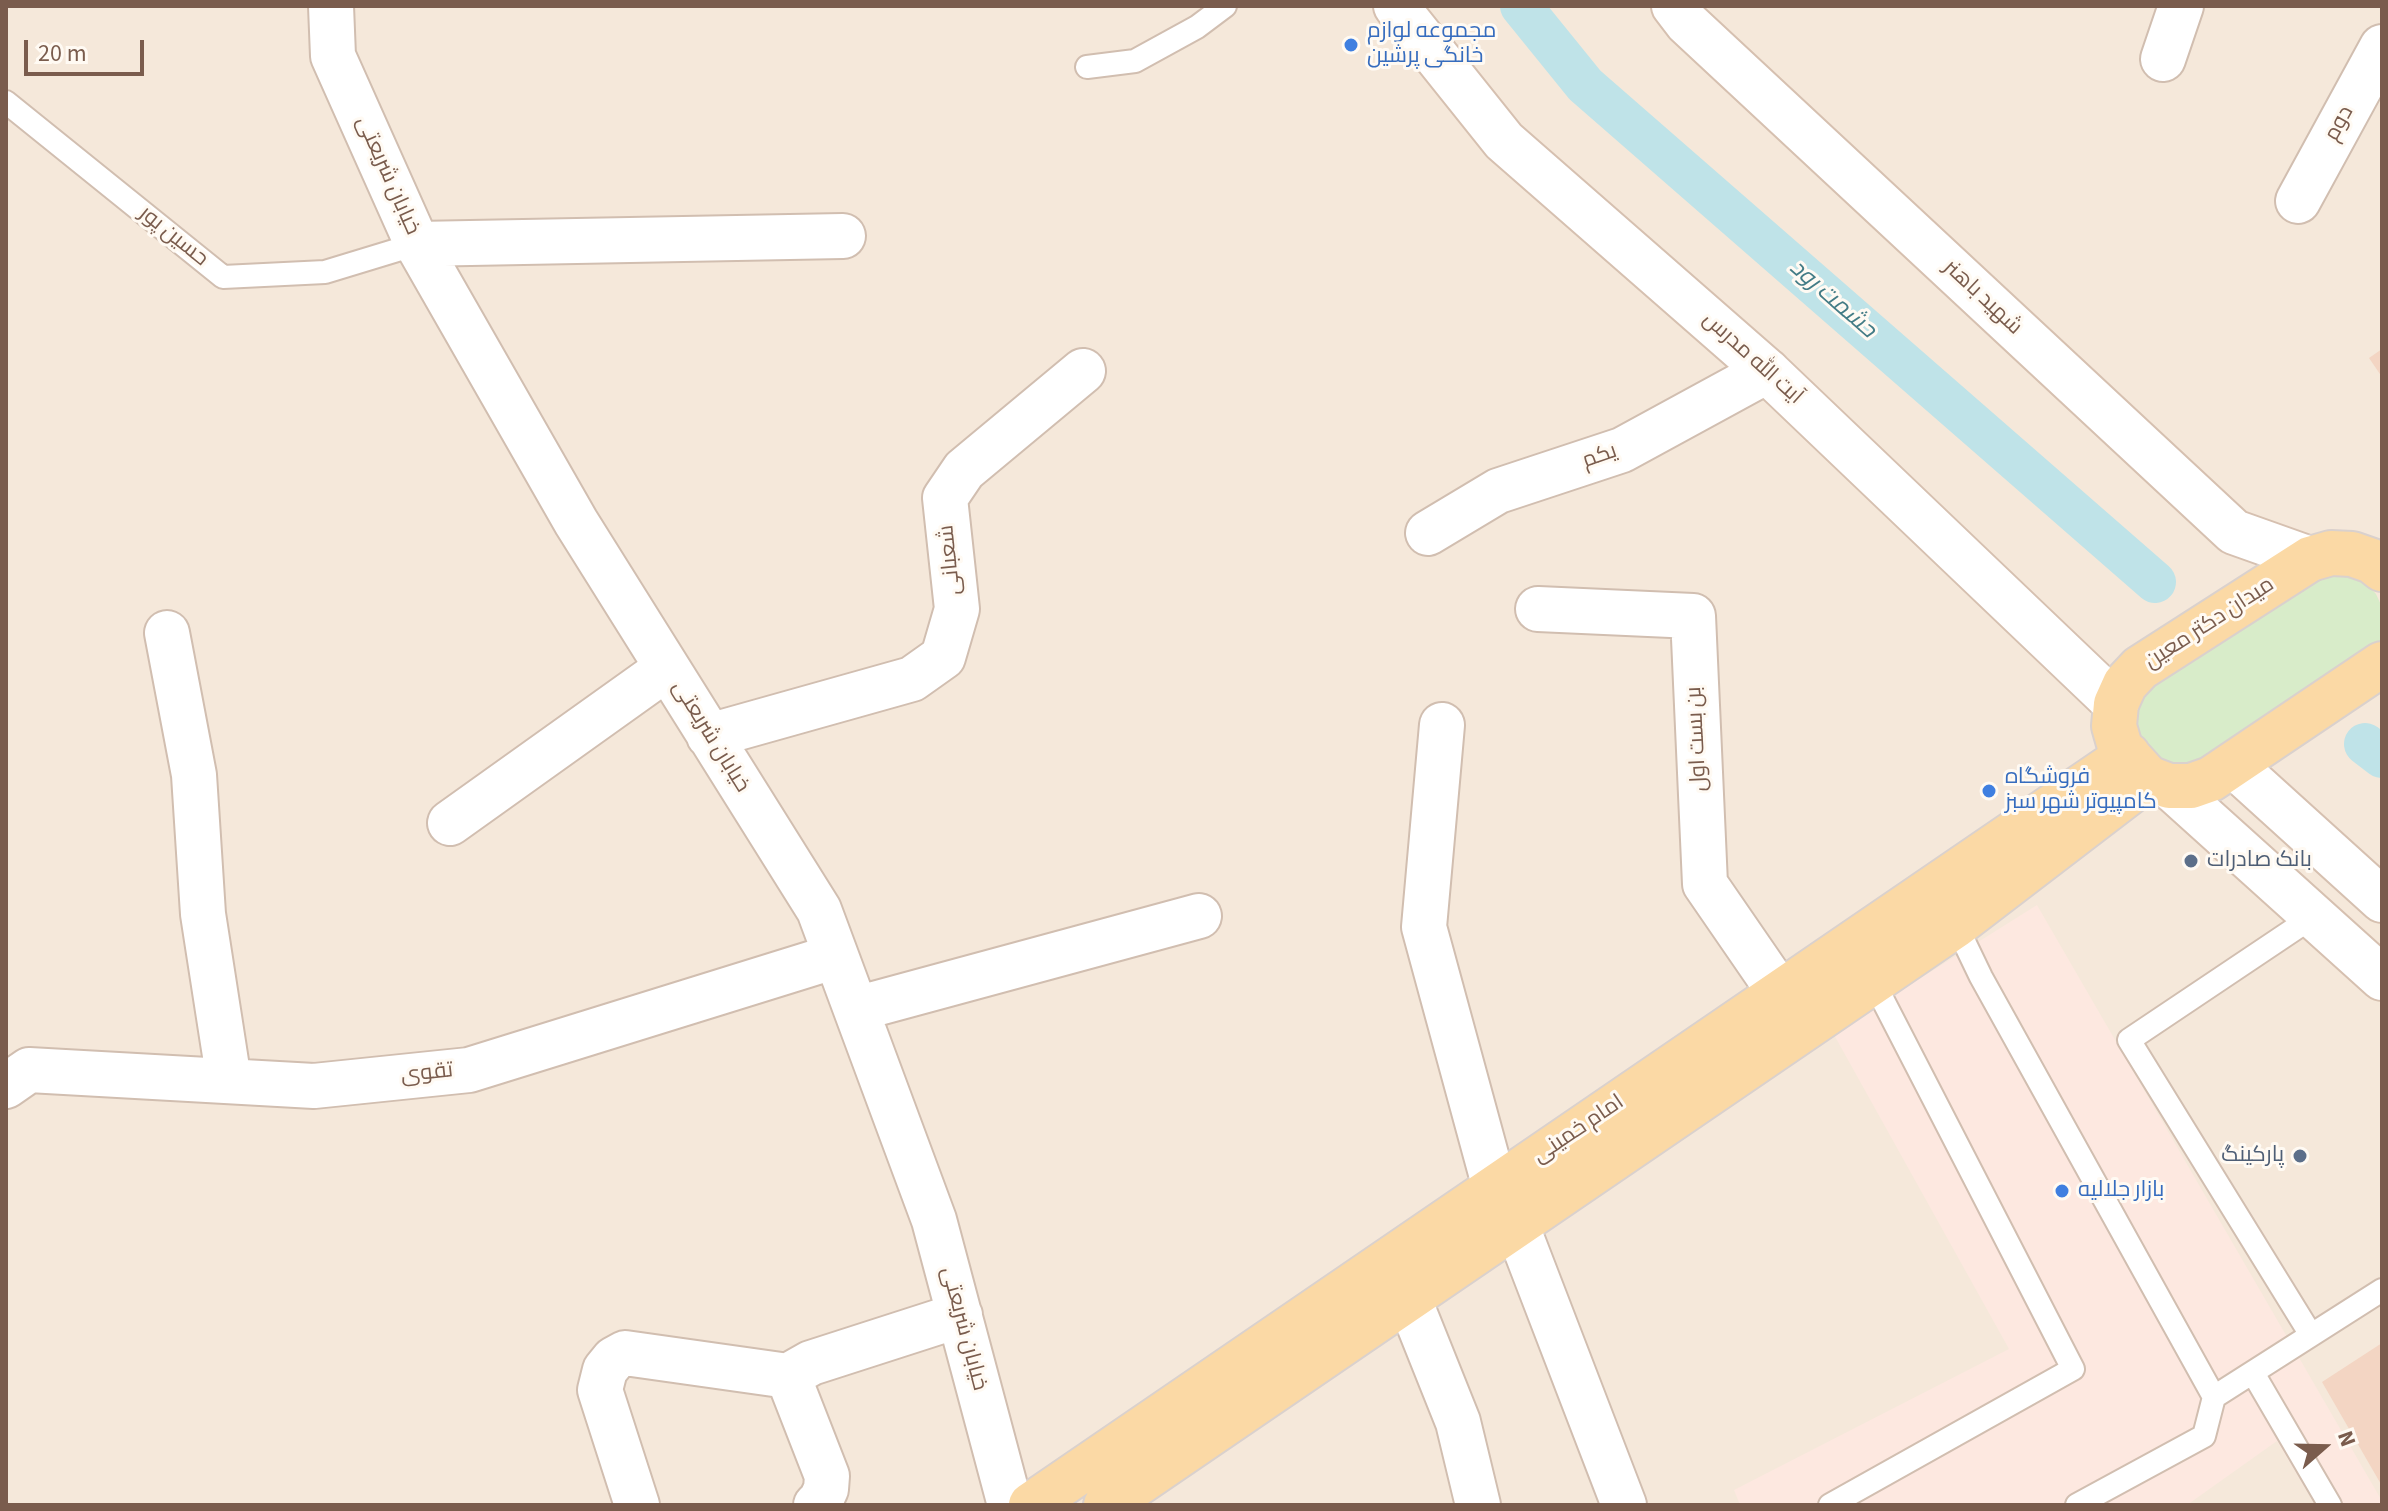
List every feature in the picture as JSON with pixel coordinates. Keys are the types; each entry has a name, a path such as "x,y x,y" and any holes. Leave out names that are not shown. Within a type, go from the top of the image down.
{"main road":[{"name":"میدان دکتر معین","path":"2116,704 2125,684 2140,668 2357,554"},
{"path":"2116,704 2114,726 2120,747 2148,773 2191,786 2211,779 2233,765 2382,664"},
{"name":"امام خمینی","path":"1106,1505 1408,1297 1506,1206 1780,993 2148,773"},
{"name":"امام خمینی","path":"1031,1505 1506,1206 1873,981 1956,925 2148,773"}],"street":[{"name":"خیابان شریعتی","path":"331,6 333,56 417,244 576,522 819,910 934,1220 1010,1505"},
{"name":"آیت الله مدرس","path":"1396,6 1504,141 1767,371 2116,704"},
{"name":"شهید باهنر","path":"1674,6 1687,23 2234,532 2357,554"},
{"path":"2163,59 2181,6"},
{"name":"دوم","path":"2298,201 2382,47"},
{"path":"417,244 843,236"},
{"name":"شعبانی","path":"709,736 912,679 943,657 957,609 945,498 964,470 1083,371"},
{"name":"یکم","path":"1428,533 1498,491 1622,450 1767,371"},
{"name":"بن بست اول","path":"1538,609 1693,616 1705,884 1780,993"},
{"path":"167,633 194,775 203,914 229,1081"},
{"path":"450,823 667,668"},
{"path":"1442,725 1424,927 1506,1206 1624,1505"},
{"path":"2233,765 2382,900"},
{"path":"2148,773 2382,978"},
{"path":"856,1009 1199,916"},
{"name":"تقوی","path":"6,1086 29,1070 314,1086 469,1070 836,956"},
{"path":"1408,1297 1458,1422 1478,1505"},
{"path":"637,1505 600,1390 605,1370 614,1359 625,1353 788,1376 811,1363 960,1315"},
{"path":"788,1376 827,1476 826,1489 816,1505"}],"lane":[{"path":"1087,67 1135,61 1197,27 1225,6"},
{"name":"حسین پور","path":"6,102 223,277 325,272 417,244"},
{"path":"2311,1335 2129,1040 2314,916"},
{"path":"1956,925 1988,991 2214,1397 2204,1436 2077,1505"},
{"path":"1830,1505 2073,1369 1873,981"},
{"path":"2214,1397 2382,1290"},
{"path":"2253,1373 2330,1505"}],"shaded area":[{"path":"6,6 2382,6 2382,1505 6,1505"},
{"name":"بازار جلالیه","path":"2037,905 2382,1505 2315,1505 2277,1441 2187,1505 1740,1505 1734,1490 2009,1349 1833,1033"}],"green space":[{"path":"2334,572 2351,574 2365,582 2376,594 2382,607 2382,639 2373,653 2196,766 2179,767 2162,761 2146,746 2139,735 2136,720 2139,702 2146,688 2315,579"}],"building":[{"path":"2382,349 2382,377 2369,358"},
{"path":"2382,1343 2382,1486 2322,1382"}],"waterway":[{"name":"حشمت رود","path":"1521,6 1585,85 2155,582"},
{"name":"حشمت رود","path":"2365,744 2382,757"}],"place":[{"name":"مجموعه لوازم خانگی پرشین","path":"1351,45"},
{"name":"فروشگاه کامپیوتر شهر سبز","path":"1989,791"},
{"name":"بانک صادرات","path":"2191,861"},
{"name":"پارکینگ","path":"2300,1156"},
{"name":"بازار جلالیه","path":"2062,1191"}]}
